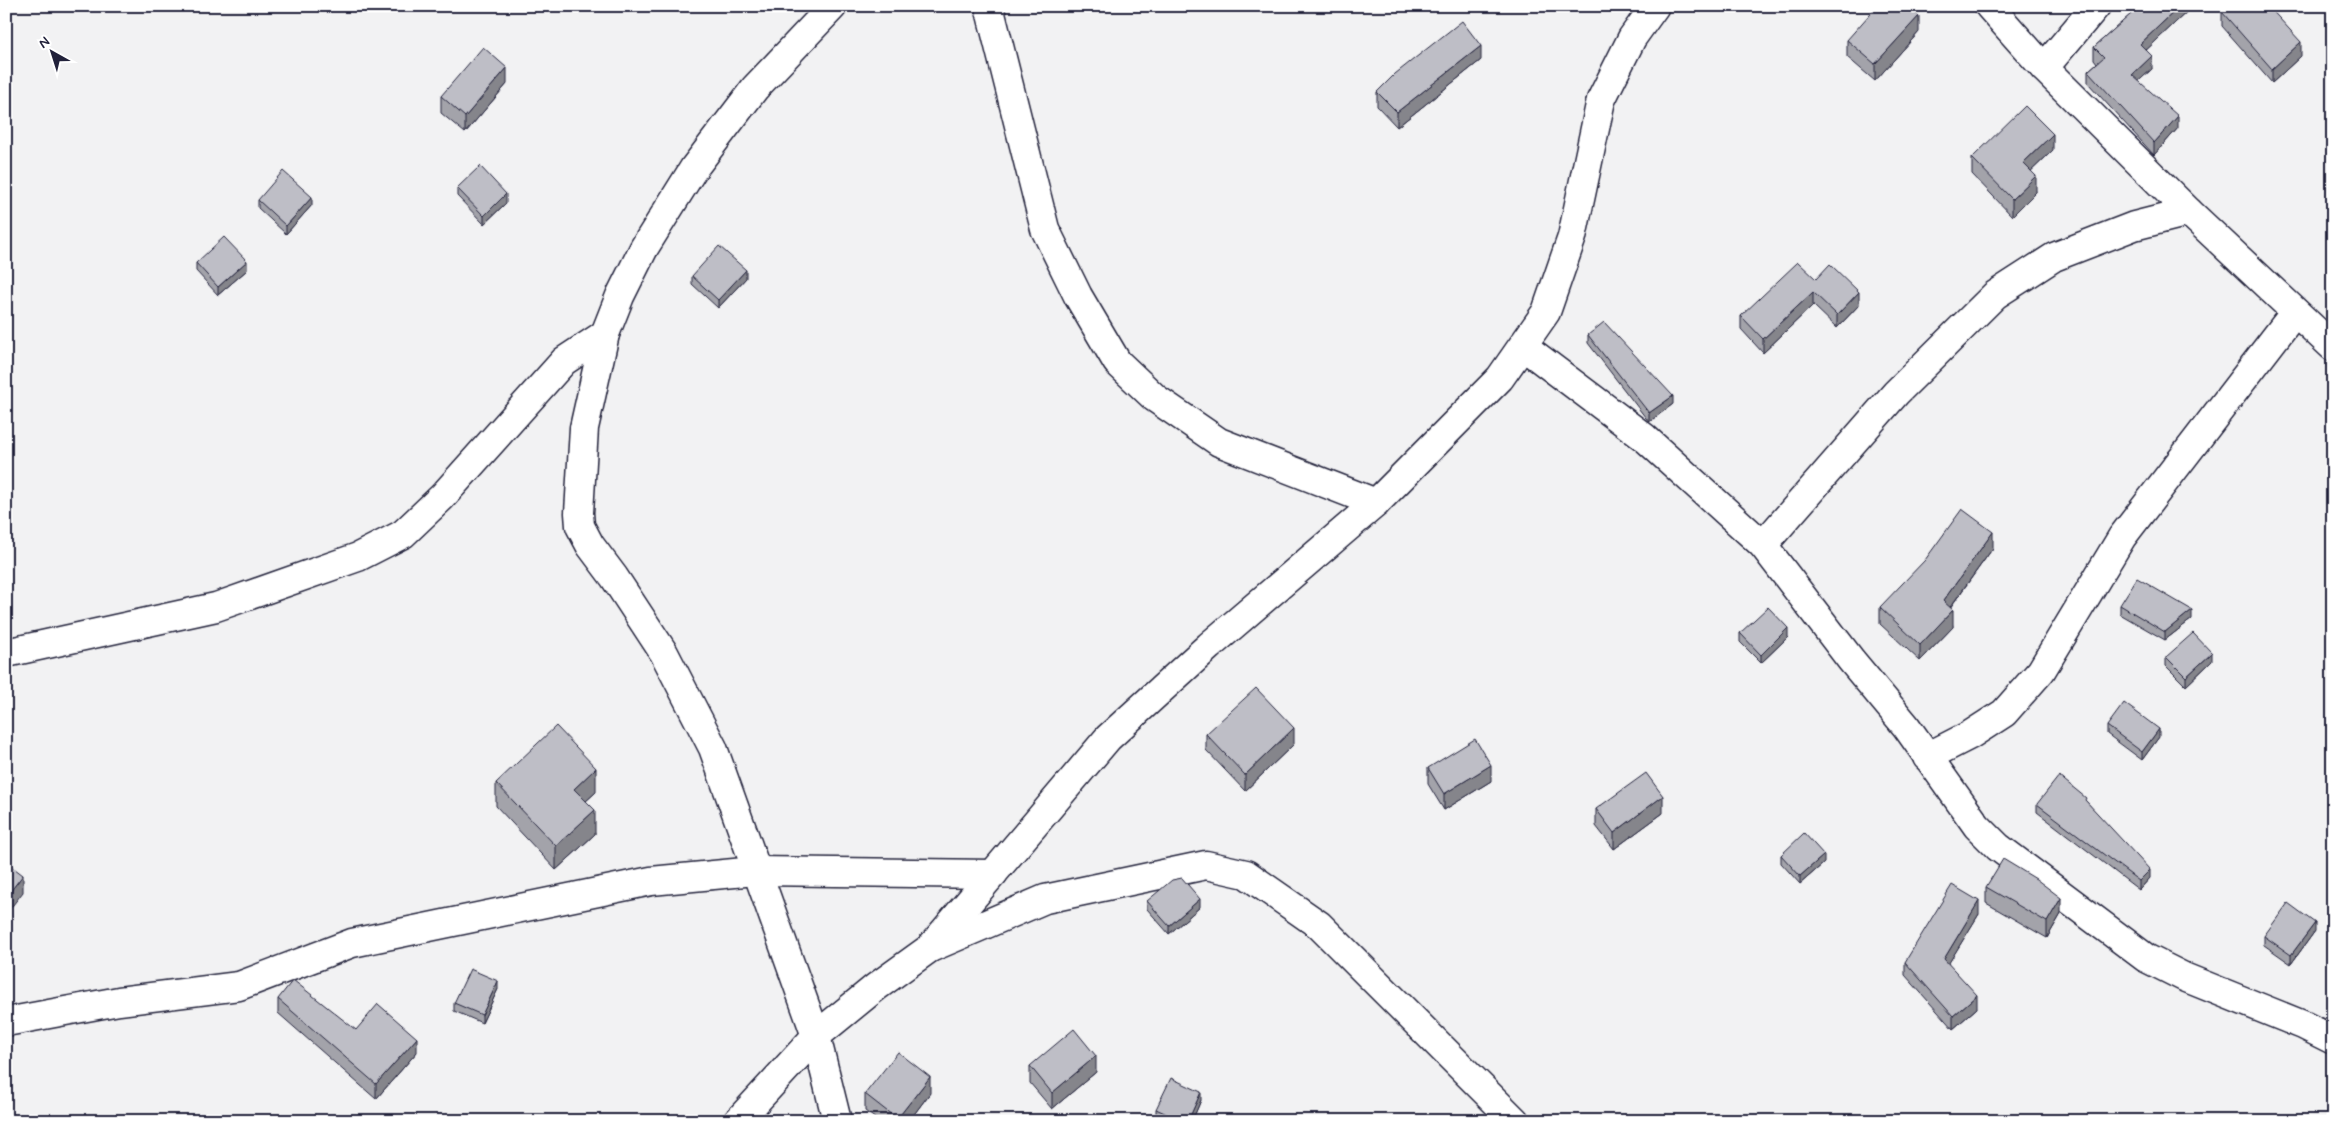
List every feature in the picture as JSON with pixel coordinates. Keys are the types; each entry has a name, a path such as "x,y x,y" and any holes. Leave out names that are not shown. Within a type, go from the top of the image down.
{"street":[{"path":"833,6 755,88 694,168 644,248 620,296 605,334 584,428 579,487 580,526 590,545 614,577 664,653 714,748 755,871 816,1036 837,1121"},
{"path":"930,948 994,874 1035,821 1108,738 1209,646 1376,503 1500,378 1546,312 1572,236 1601,100 1632,38 1655,6"},
{"path":"1989,6 2044,68 2189,212 2333,347"},
{"path":"2044,68 2096,6"},
{"path":"994,8 1044,228 1078,296 1117,362 1155,398 1219,442 1376,503"},
{"path":"1763,545 1896,393 1995,295 2054,258 2134,226 2189,212"},
{"path":"1927,758 1970,735 2004,713 2041,671 2122,537 2295,312"},
{"path":"6,653 216,607 358,557 403,534 442,497 564,361 605,334"},
{"path":"1523,346 1645,438 1763,545 1906,726 1977,826 1998,847 2146,958 2184,977 2303,1024 2333,1040"},
{"path":"738,1121 816,1036 876,987 930,948 1045,898 1206,865 1246,874 1319,924 1510,1119"},
{"path":"6,1022 119,1001 239,986 352,944 651,881 755,871 994,874"}],"building":[{"path":"1877,6 1908,6 1919,16 1875,64 1847,40"},
{"path":"2140,6 2180,6 2140,44 2152,56 2132,75 2178,116 2154,143 2088,71 2104,57 2094,47"},
{"path":"2227,6 2268,6 2301,42 2272,69 2222,12"},
{"path":"1462,21 1481,46 1397,112 1377,92 1395,74"},
{"path":"483,47 507,68 465,117 441,96"},
{"path":"2025,106 2053,134 2023,163 2036,176 2012,199 1972,158"},
{"path":"480,166 506,194 484,216 457,188"},
{"path":"283,171 312,197 286,226 258,200"},
{"path":"224,237 247,261 218,287 196,263"},
{"path":"719,246 746,270 718,300 692,276"},
{"path":"1798,262 1816,279 1830,264 1859,292 1837,315 1813,292 1763,339 1741,316"},
{"path":"1604,322 1673,396 1649,413 1588,335"},
{"path":"1962,509 1993,532 1943,601 1953,610 1920,645 1880,607 1925,560"},
{"path":"2137,578 2192,610 2165,632 2120,605"},
{"path":"1768,607 1788,628 1761,655 1740,633"},
{"path":"2193,633 2212,653 2186,677 2166,657"},
{"path":"1256,688 1294,728 1245,775 1206,734"},
{"path":"2124,703 2159,729 2142,752 2107,726"},
{"path":"556,726 596,768 574,789 595,810 556,846 496,783"},
{"path":"1475,739 1491,765 1444,794 1428,768"},
{"path":"1646,773 1663,796 1614,833 1596,809"},
{"path":"2059,776 2086,798 2085,800 2150,870 2139,881 2037,804"},
{"path":"1804,833 1824,855 1800,876 1781,855"},
{"path":"2003,859 2036,879 2061,898 2047,922 1986,887"},
{"path":"6,862 23,875 6,897"},
{"path":"1182,878 1200,899 1169,926 1147,901 1172,880"},
{"path":"1952,885 1979,901 1944,959 1977,995 1953,1016 1905,962"},
{"path":"2288,903 2315,923 2291,955 2264,936"},
{"path":"470,969 498,981 482,1015 454,1003"},
{"path":"293,980 356,1030 378,1004 417,1038 376,1084 278,999"},
{"path":"1074,1029 1096,1056 1052,1093 1030,1066"},
{"path":"898,1052 930,1077 897,1119 865,1094"},
{"path":"1171,1078 1201,1092 1188,1121 1182,1121 1156,1109"}]}
